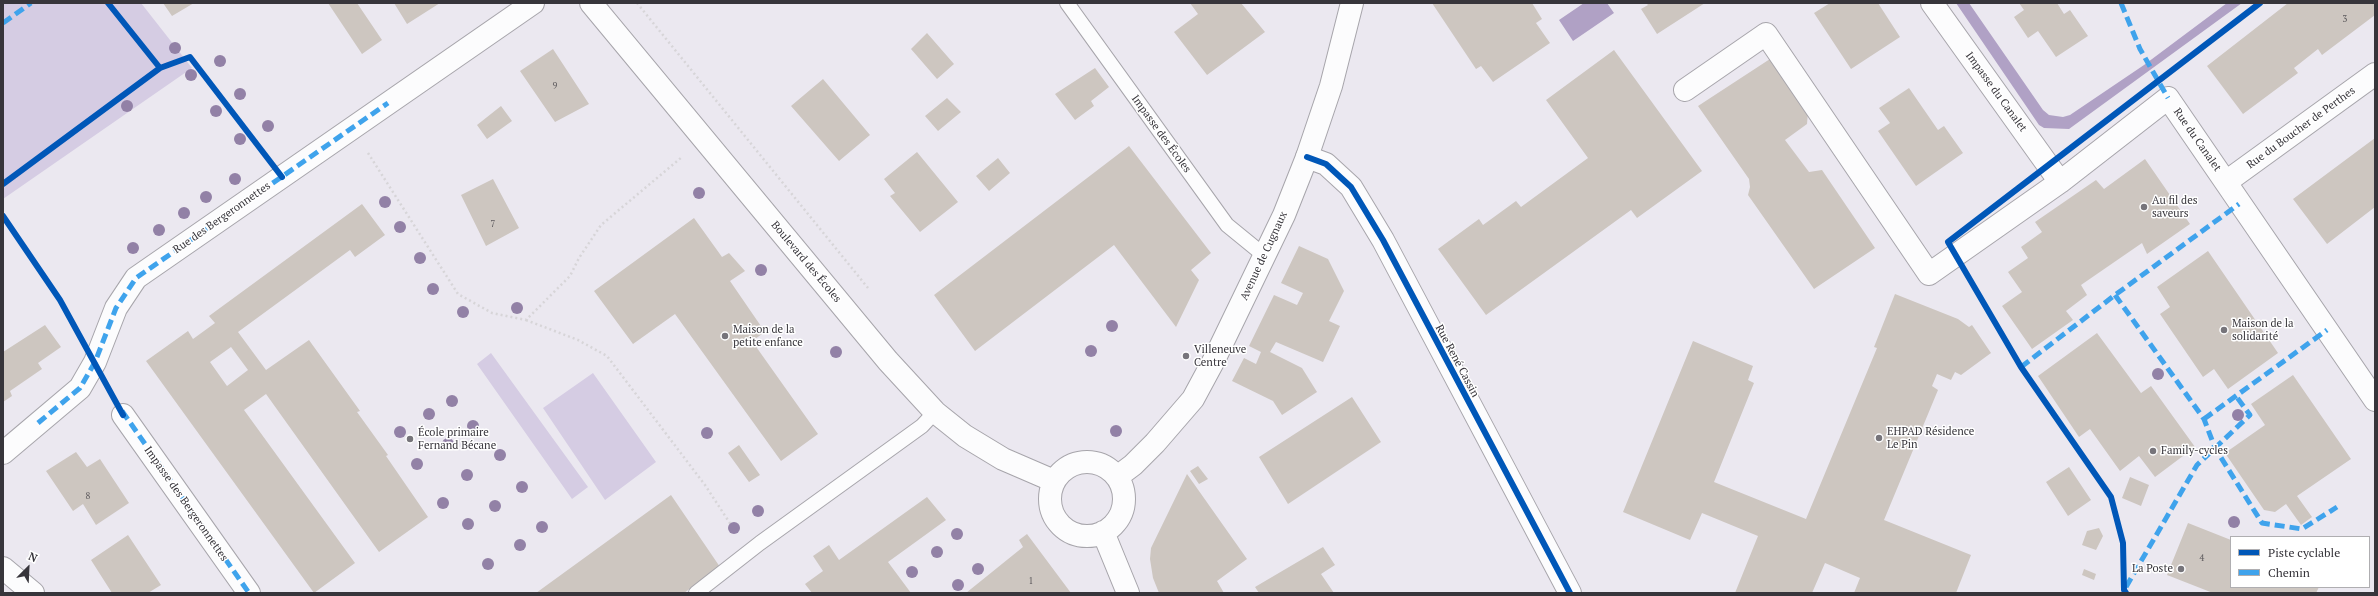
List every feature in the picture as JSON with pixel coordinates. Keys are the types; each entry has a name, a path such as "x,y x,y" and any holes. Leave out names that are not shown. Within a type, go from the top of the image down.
{"street":[{"name":"Rue des Bergeronnettes","path":"3,453 80,388 95,362 116,308 136,278 533,3"},
{"name":"Boulevard des Écoles","path":"591,3 888,361 935,412 965,436 1003,459 1054,481"},
{"name":"Avenue de Cugnaux","path":"1117,477 1133,465 1155,443 1193,399 1265,256 1307,157 1331,86 1352,3"},
{"name":"Impasse du Canalet","path":"1932,3 2060,182"},
{"name":"Rue du Canalet","path":"1684,90 1766,34 1929,274 1957,256 2060,182 2168,98 2375,400"},
{"name":"Rue du Boucher de Perthes","path":"2226,182 2375,74"},
{"name":"Rue René Cassin","path":"1307,157 1326,164 1351,187 1383,240 1570,593"},
{"name":"Impasse des Bergeronnettes","path":"123,414 249,593"},
{"path":"1085,462 1103,466 1117,477 1122,490 1124,503 1117,520 1103,532 1095,536 1078,535 1063,528 1057,522 1050,506 1049,498 1054,481 1067,468 1085,462"},
{"path":"1103,532 1128,593"},
{"path":"3,568 33,593"}],"lane":[{"name":"Impasse des Écoles","path":"1067,3 1227,225 1265,256"},
{"path":"696,593 749,551 922,426 935,412"}],"path":[{"path":"637,3 872,293"},
{"path":"352,128 458,294 492,312 526,320 578,340 607,356 705,485 749,551"},
{"path":"526,320 570,276 601,226 685,154"}],"shaded area":[{"path":"3,3 141,3 192,68 3,199"},
{"path":"1584,3 1607,3 1614,13 1573,41 1559,20"},
{"path":"1956,3 1969,3 2043,110 2049,115 2063,117 2070,115 2144,65 2227,3 2242,3 2069,129 2044,128 2039,125"},
{"path":"491,353 588,487 572,499 477,364"},
{"path":"593,373 656,462 605,500 543,408"}],"building":[{"path":"163,3 194,3 172,16"},
{"path":"328,3 357,3 382,40 362,54"},
{"path":"394,3 440,3 407,24"},
{"path":"1190,3 1241,3 1265,32 1207,75 1174,32 1198,14"},
{"path":"1432,3 1532,3 1542,19 1536,23 1550,43 1493,82 1481,66 1476,69"},
{"path":"1646,3 1705,3 1657,34 1641,9 1648,5"},
{"path":"1830,3 1878,3 1900,37 1851,69 1814,13"},
{"path":"2019,3 2057,3 2064,14 2070,10 2088,36 2056,57 2038,31 2028,38 2014,17 2024,10"},
{"path":"2288,3 2375,3 2375,15 2322,55 2318,49 2294,68 2298,73 2243,114 2207,66"},
{"path":"927,33 954,64 937,79 911,49"},
{"path":"553,49 589,104 555,122 520,71"},
{"path":"1614,50 1702,171 1637,218 1631,210 1486,315 1438,249 1479,219 1483,225 1516,201 1521,207 1588,158 1546,100"},
{"path":"1770,59 1808,112 1807,124 1785,140 1809,172 1822,170 1875,248 1814,289 1748,195 1750,187 1749,179 1698,106"},
{"path":"1095,68 1109,87 1091,101 1094,106 1075,120 1055,94"},
{"path":"823,79 870,135 839,161 791,106"},
{"path":"1909,88 1938,130 1944,126 1963,153 1916,186 1878,131 1890,123 1879,108"},
{"path":"947,98 961,112 938,131 925,116"},
{"path":"501,106 512,121 487,139 477,125"},
{"path":"2375,138 2375,207 2327,244 2293,199"},
{"path":"1129,146 1211,253 1191,270 1199,280 1176,327 1114,245 975,351 934,295"},
{"path":"917,152 958,202 920,232 890,196 895,193 884,179"},
{"path":"998,158 1010,173 989,191 976,176"},
{"path":"2145,159 2190,224 2147,254 2142,243 2081,285 2087,295 2066,311 2073,320 2032,349 2002,306 2022,292 2008,272 2028,258 2021,247 2042,232 2035,222 2096,180 2104,189"},
{"path":"493,179 519,228 486,246 461,195"},
{"path":"362,204 385,235 355,257 350,250 238,332 266,370 309,340 360,411 357,412 388,455 386,456 428,517 379,552 266,394 244,410 355,563 314,593 146,361 188,331 193,339 215,323 209,316","holes":["231,347 248,370 227,386 210,362"]},
{"name":"Maison de la petite enfance","path":"694,218 722,257 729,253 745,271 730,281 765,332 752,341 818,434 781,461 675,314 633,344 594,291"},
{"path":"1299,246 1328,259 1344,291 1329,321 1340,326 1323,362 1276,342 1270,352 1302,368 1317,392 1282,415 1273,401 1232,381 1244,358 1256,364 1261,352 1249,346 1274,295 1297,305 1303,293 1281,283"},
{"name":"Maison de la solidarité","path":"2208,251 2278,353 2228,389 2214,369 2203,377 2160,314 2170,307 2157,287"},
{"name":"EHPAD Résidence Le Pin","path":"1895,294 1958,319 1969,327 1972,325 1991,353 1961,375 1955,372 1951,380 1937,374 1932,386 1938,390 1884,520 1971,555 1956,593 1854,593 1860,578 1825,563 1812,593 1735,593 1758,536 1702,513 1690,540 1623,512 1693,341 1753,366 1748,380 1754,383 1714,482 1806,519 1877,348 1874,347"},
{"path":"45,325 61,347 38,363 42,369 10,391 12,396 3,402 3,352"},
{"path":"2097,333 2141,393 2151,386 2195,447 2155,477 2139,456 2120,471 2090,429 2079,437 2038,376"},
{"path":"2293,375 2351,459 2297,496 2312,517 2301,525 2286,504 2275,512 2264,510 2225,453 2265,425 2251,404"},
{"path":"1352,397 1381,442 1288,504 1259,457"},
{"path":"739,445 760,475 749,482 728,453"},
{"path":"76,452 87,467 100,459 129,503 96,525 83,504 73,511 46,471"},
{"path":"1198,466 1208,479 1199,484 1190,471"},
{"path":"2069,467 2091,500 2068,516 2046,482"},
{"path":"1187,474 1247,559 1217,581 1224,593 1159,593 1153,578 1150,559 1151,548"},
{"path":"2130,477 2149,485 2141,506 2122,498"},
{"path":"671,495 720,567 684,593 536,593"},
{"path":"927,497 946,520 888,562 911,593 812,593 805,584 823,571 813,556 829,545 839,560"},
{"path":"2188,523 2230,540 2230,588 2318,588 2316,593 2213,593 2167,575"},
{"path":"2099,528 2103,536 2096,550 2082,545 2087,531"},
{"path":"1027,534 1071,593 966,593 1023,547 1019,540"},
{"path":"128,535 161,585 148,593 112,593 91,560"},
{"path":"1323,547 1335,565 1321,574 1334,593 1259,593 1255,587"},
{"path":"2084,569 2096,574 2094,580 2082,575"}],"marked path":[{"path":"3,23 31,3"},
{"path":"2121,3 2140,49 2168,98"},
{"path":"38,423 80,388 95,362 116,308 136,278 388,103"},
{"path":"2021,367 2115,295 2239,204"},
{"path":"2115,295 2204,419 2215,448 2262,523 2302,529 2337,507"},
{"path":"2204,419 2327,330"},
{"path":"2126,587 2197,465 2250,415 2236,396"},
{"path":"122,411 249,593"}],"cycle path":[{"path":"108,3 160,68 190,57 282,177"},
{"path":"2126,593 2124,590 2123,543 2111,497 2021,367 1948,242 2260,3"},
{"path":"3,184 160,68"},
{"path":"1307,157 1326,164 1351,187 1383,240 1570,593"},
{"path":"3,216 60,300 123,415"}],"place":[{"name":"Au fil des saveurs","path":"2144,207"},
{"name":"Maison de la solidarité","path":"2224,330"},
{"name":"Maison de la petite enfance","path":"725,336"},
{"name":"Villeneuve Centre","path":"1186,356"},
{"name":"EHPAD Résidence Le Pin","path":"1879,438"},
{"name":"École primaire Fernand Bécane","path":"410,439"},
{"name":"Family-cycles","path":"2153,451"},
{"name":"La Poste","path":"2181,569"}]}
